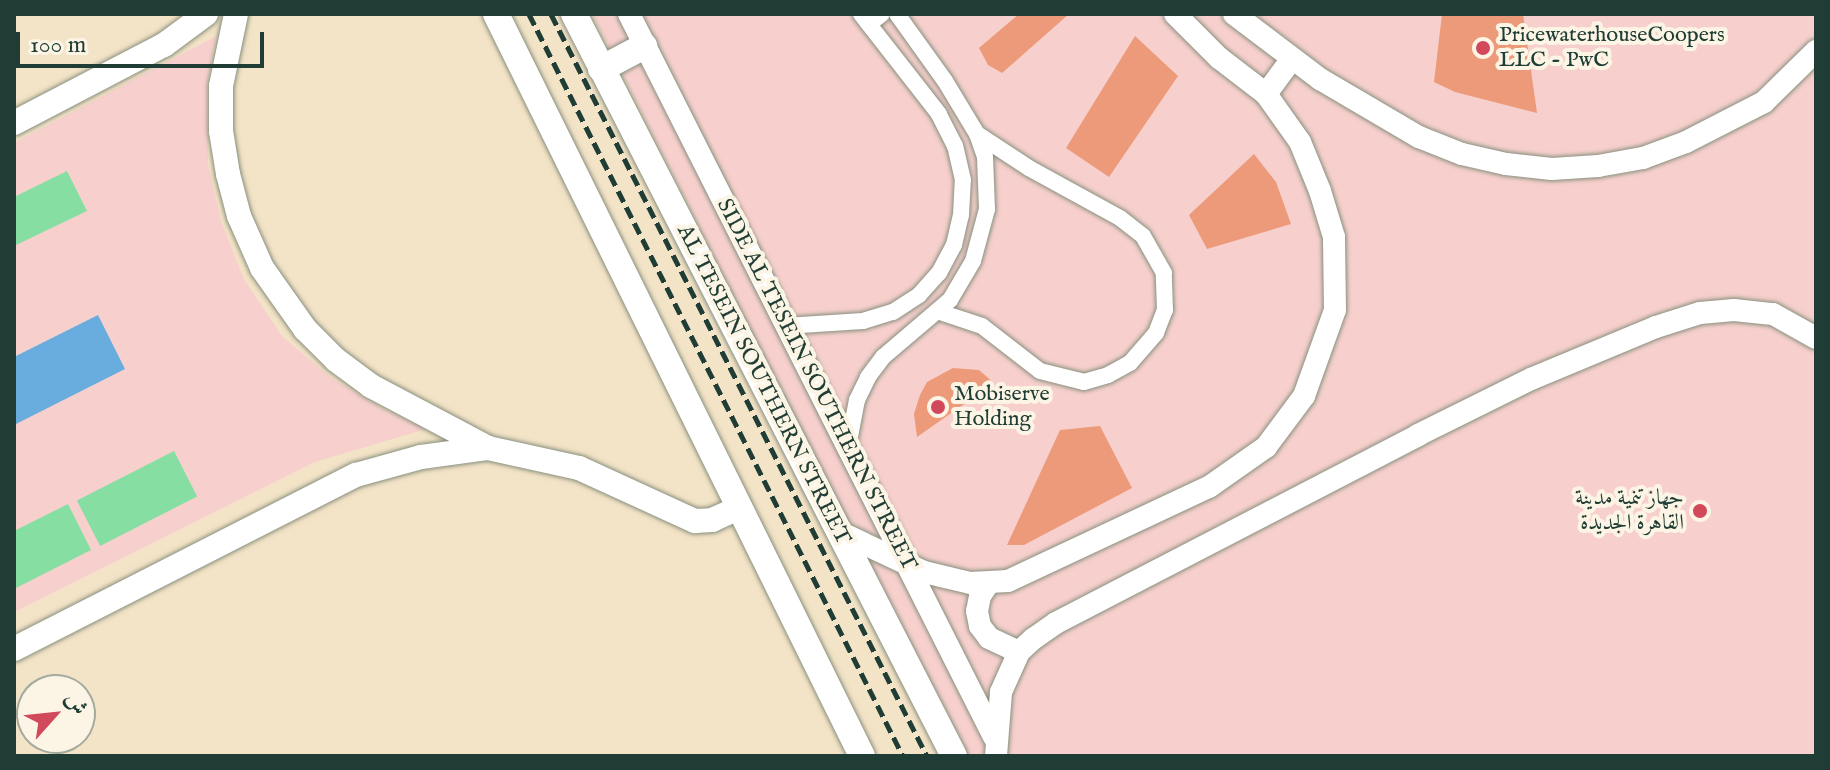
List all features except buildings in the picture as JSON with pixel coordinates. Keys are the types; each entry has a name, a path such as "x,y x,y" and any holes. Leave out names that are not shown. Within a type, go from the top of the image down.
{"main road":[{"path":"14,123 164,45 206,14"},
{"path":"496,14 737,509 862,756"},
{"name":"AL TESEIN SOUTHERN STREET","path":"574,14 954,756"},
{"path":"232,18 221,86 221,131 239,216 262,268 305,329 336,360 371,386 436,424 488,448 579,468 695,521 712,520 737,509"},
{"path":"601,69 644,46"},
{"path":"421,457 436,442 436,424"},
{"path":"14,649 356,475 421,457 488,448"}],"street":[{"name":"SIDE AL TESEIN SOUTHERN STREET","path":"629,14 999,751"},
{"path":"848,449 850,424 868,377 883,357 940,312 973,261 983,235 987,182 985,157 977,134 945,81 897,14"},
{"path":"837,531 907,566 952,580 988,584 1027,575 1209,487 1266,447 1304,396 1335,310 1334,237 1300,142 1266,94 1219,58 1175,14"},
{"path":"1234,14 1291,60 1419,137 1476,157 1552,169 1628,161 1686,142 1764,102 1816,51"},
{"path":"785,326 863,321 893,312 919,295 939,273 954,245 961,215 963,180 955,146 939,114 871,17"},
{"path":"1266,94 1291,60"},
{"path":"940,312 982,326 1040,371 1084,382 1108,375 1130,363 1156,333 1165,310 1164,273 1143,236 1120,218 1029,168 977,134"},
{"path":"999,751 1001,692 1019,652 1056,623 1418,435 1531,379 1656,327 1700,313 1746,310 1773,314 1816,338"},
{"path":"988,584 980,596 977,611 980,626 989,638 1019,652"}],"shaded area":[{"path":"592,14 1816,14 1816,756 966,756"},
{"path":"216,36 207,84 208,165 221,221 244,279 282,336 330,377 381,408 426,429 315,462 14,612 14,143"}],"green space":[{"path":"67,171 87,211 14,246 14,197"},
{"path":"174,451 197,496 100,546 77,500"},
{"path":"68,504 91,550 14,589 14,531"}],"water":[{"path":"98,315 125,369 14,425 14,357"}],"railway":[{"path":"529,14 903,756"},
{"path":"551,14 927,756"}],"place":[{"name":"PricewaterhouseCoopers LLC - PwC","path":"1483,48"},
{"name":"Mobiserve Holding","path":"938,407"},
{"name":"جهاز تنمية مدينة القاهرة الجديدة","path":"1700,511"}]}
